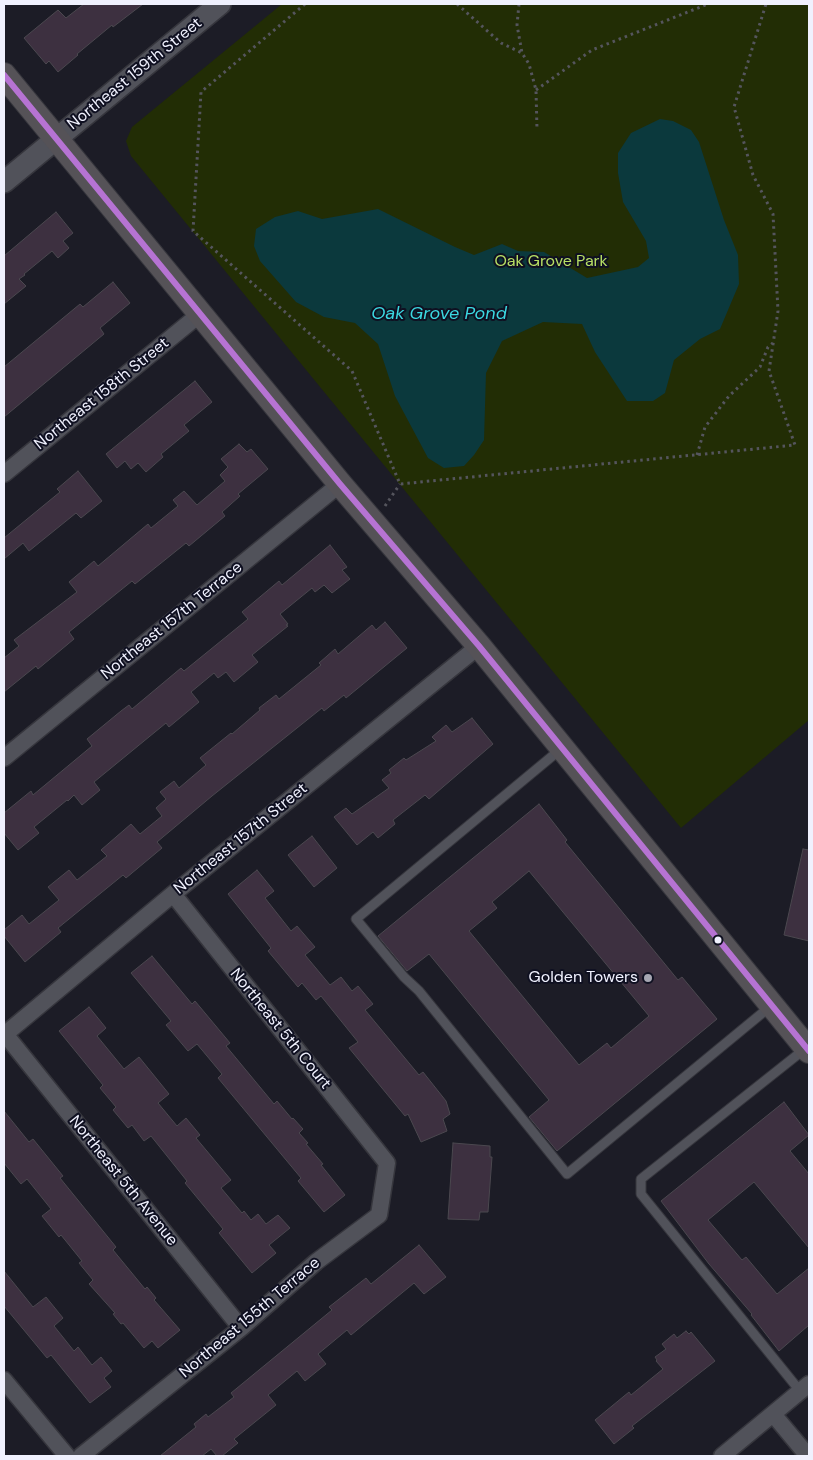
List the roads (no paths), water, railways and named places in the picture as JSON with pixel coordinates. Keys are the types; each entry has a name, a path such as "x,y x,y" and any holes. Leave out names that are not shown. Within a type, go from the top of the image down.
{"main road":[{"path":"4,75 340,484 479,646 808,1049"}],"street":[{"name":"Northeast 159th Street","path":"4,182 220,4"},
{"name":"Northeast 158th Street","path":"4,474 200,314"},
{"name":"Northeast 157th Terrace","path":"4,758 340,484"},
{"name":"Northeast 157th Street","path":"4,1034 173,894 479,646"},
{"name":"Northeast 5th Court","path":"173,894 387,1163"},
{"name":"Northeast 5th Avenue","path":"4,1034 241,1328"},
{"name":"Northeast 155th Terrace","path":"81,1456 241,1328 316,1262 379,1215 387,1163"},
{"path":"4,1380 67,1456"},
{"path":"722,1456 805,1388"},
{"path":"773,1414 808,1456"}],"lane":[{"path":"562,748 356,919 404,977 419,991 567,1174 772,1005"},
{"path":"805,1388 642,1194 641,1179 808,1049"}],"water":[{"name":"Oak Grove Pond","path":"660,119 673,121 691,130 699,142 724,220 738,255 739,284 720,329 700,339 674,360 665,393 653,401 627,401 595,352 582,324 543,322 502,341 486,373 484,440 464,466 444,468 428,458 395,396 378,344 355,323 324,317 296,302 260,261 254,246 256,229 275,217 298,211 322,219 378,209 474,255 502,244 518,251 544,252 587,278 638,267 649,258 646,241 623,202 618,173 618,153 631,133"}],"place":[{"name":"Golden Towers","path":"648,978"}],"park label":[{"name":"Oak Grove Park","path":"551,262"}]}
